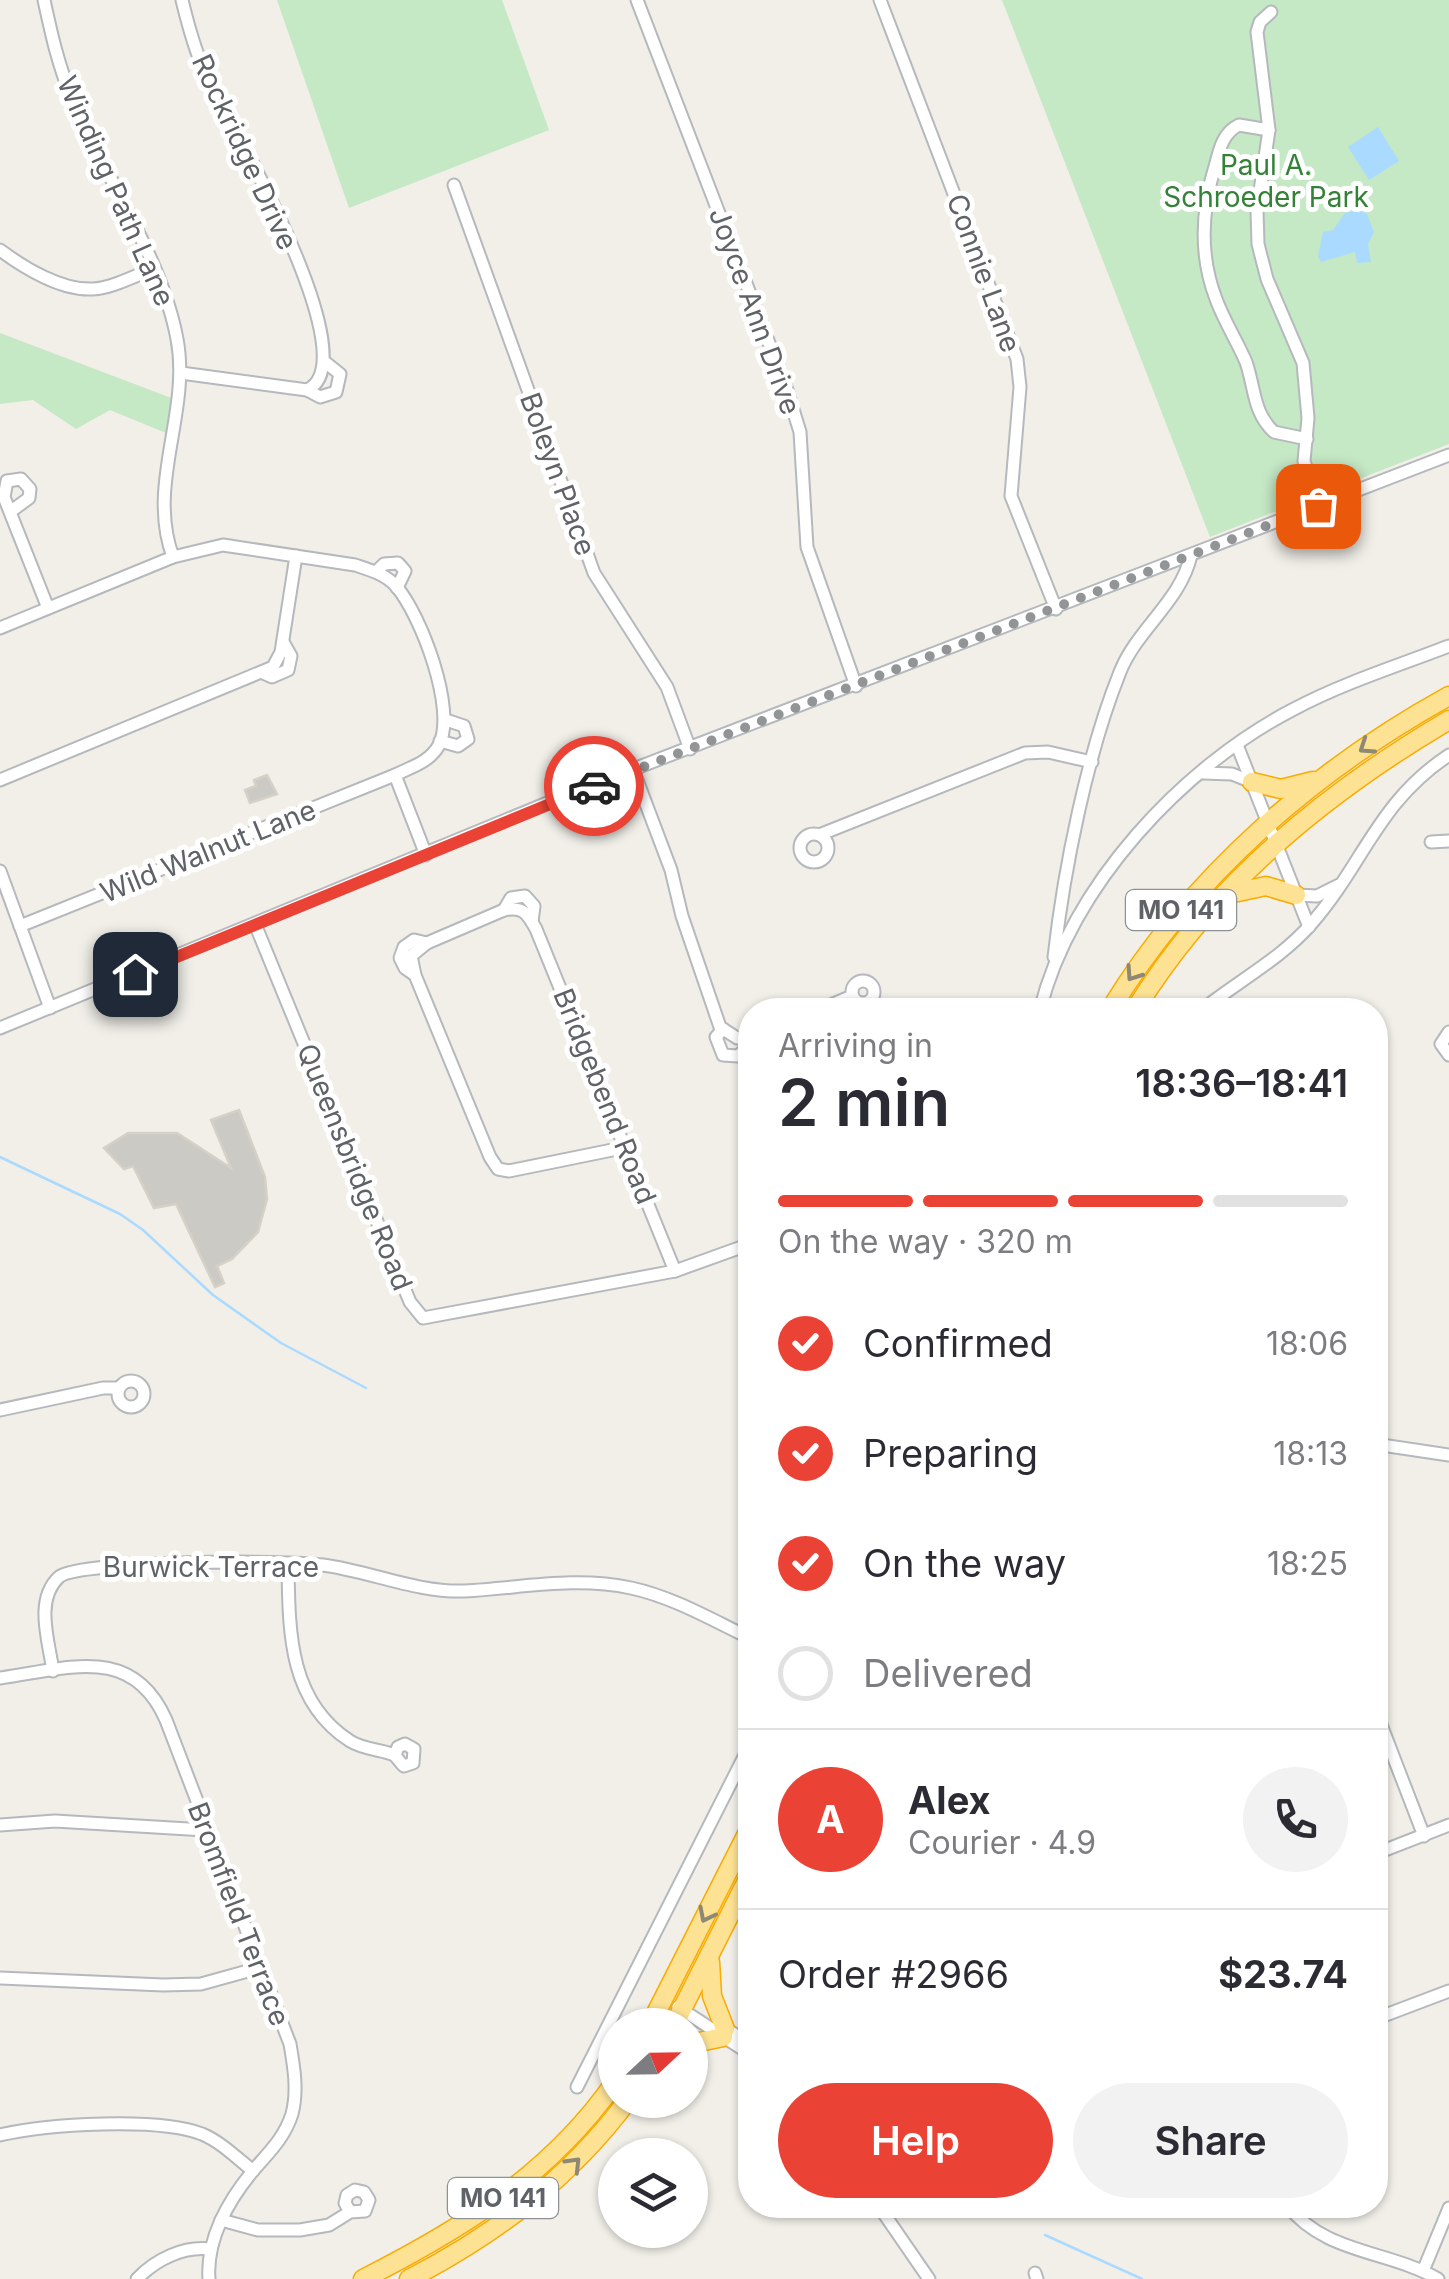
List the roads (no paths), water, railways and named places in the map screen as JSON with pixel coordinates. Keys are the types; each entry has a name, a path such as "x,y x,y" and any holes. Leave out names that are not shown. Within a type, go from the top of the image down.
{"highway":[{"name":"MO 141","path":"1119,998 1186,905 1268,823 1323,778 1449,696"},
{"name":"MO 141","path":"1143,998 1174,952 1276,844 1363,775 1449,720"},
{"path":"1252,782 1282,789 1323,778"},
{"path":"1224,895 1266,886 1296,895"},
{"path":"659,2008 738,1852"},
{"path":"683,2008 738,1899"},
{"path":"708,2038 724,2032 712,1996 710,1954"},
{"name":"MO 141","path":"364,2279 439,2240 502,2199 559,2149 598,2102"},
{"name":"MO 141","path":"409,2279 474,2244 534,2201 588,2150 614,2118"}],"street":[{"name":"Winding Path Lane","path":"44,0 70,93 153,269 174,323 181,373 163,480 163,518 173,557"},
{"name":"Rockridge Drive","path":"182,0 206,74 278,212 314,308 324,362 322,378 306,390 320,397 336,392 340,374 324,362"},
{"name":"Joyce Ann Drive","path":"637,0 787,390 800,432 807,547 856,686"},
{"name":"Connie Lane","path":"880,0 1017,359 1020,387 1011,496 1056,609"},
{"path":"1271,12 1260,22 1258,32 1269,130 1258,211 1258,244 1267,279 1303,363 1308,394 1305,470 1318,506"},
{"path":"1269,130 1239,125 1228,132 1208,193 1206,248 1213,289 1246,362 1259,413 1274,432 1307,438"},
{"name":"Boleyn Place","path":"454,185 594,573 667,687 690,749"},
{"path":"0,250 40,274 80,289 97,289 153,269"},
{"path":"181,373 306,390"},
{"path":"0,1028 690,749 1449,455"},
{"path":"10,512 48,608"},
{"path":"0,628 173,557 223,545 376,572 397,588 415,617 442,694 446,720 440,741 430,757 395,775 426,856"},
{"path":"1053,969 1060,903 1092,762 1120,672 1151,622 1181,586 1191,555"},
{"path":"0,780 263,673 278,660 296,556"},
{"path":"376,572 384,564 398,563 404,572 397,588"},
{"path":"1044,998 1065,940 1102,881 1164,804 1237,745 1315,698 1449,646"},
{"path":"440,741 458,746 468,739 464,726 446,720"},
{"path":"1237,745 1308,927"},
{"path":"818,835 1025,754 1048,752 1092,762"},
{"path":"1219,998 1275,958 1308,927 1341,885 1384,814 1412,784 1449,755"},
{"path":"1200,773 1218,771 1252,782"},
{"path":"634,772 671,870 682,916 722,1029 738,1038"},
{"name":"Wild Walnut Lane","path":"20,926 395,775"},
{"path":"1431,842 1449,841"},
{"path":"0,870 50,1008"},
{"path":"1296,895 1317,896 1341,885"},
{"name":"Bridgebend Road","path":"414,974 410,956 427,943 504,910 524,910 675,1271"},
{"name":"Queensbridge Road","path":"255,924 416,1312 423,1318 675,1271 738,1248"},
{"path":"427,943 414,940 404,947 400,958 404,968 414,974 498,1169 510,1171 626,1147"},
{"path":"847,998 852,996"},
{"path":"722,1029 716,1036 724,1055 738,1056"},
{"path":"1449,1032 1442,1044 1449,1055"},
{"path":"0,1410 103,1388 120,1388"},
{"path":"1388,1446 1449,1455"},
{"name":"Burwick Terrace","path":"53,1671 44,1610 52,1586 62,1574 79,1568 128,1565 320,1564 463,1591 585,1581 667,1598 738,1632"},
{"path":"288,1565 292,1654 310,1699 350,1741 395,1756"},
{"name":"Bromfield Terrace","path":"0,1678 91,1666 112,1668 146,1686 166,1720 290,2044 296,2088 286,2130 221,2220 210,2250 209,2279"},
{"path":"1388,1743 1424,1836"},
{"path":"576,2087 738,1769"},
{"path":"0,1825 55,1821 205,1830"},
{"path":"1388,1849 1449,1825"},
{"path":"0,1978 163,1986 202,1984 259,1968"},
{"path":"1388,2014 1449,1991"},
{"path":"664,1999 671,2008"},
{"path":"708,2027 738,2038"},
{"path":"724,2032 738,2044"},
{"path":"0,2136 43,2128 175,2126 206,2136 253,2171"},
{"path":"1423,2270 1449,2208"},
{"path":"221,2220 258,2230 300,2230 329,2225 350,2212"},
{"path":"887,2218 929,2279"},
{"path":"1299,2218 1329,2240 1423,2270 1438,2279"},
{"path":"137,2279 190,2247 210,2250"}],"water":[{"path":"1378,127 1399,161 1369,180 1348,147"},
{"path":"1360,210 1367,214 1374,232 1368,244 1371,262 1357,263 1355,252 1321,262 1318,256 1323,232 1333,230 1345,213"}],"waterway":[{"path":"0,1157 120,1214 143,1230 213,1295 281,1343 366,1388"},
{"path":"1045,2235 1142,2279"}],"park label":[{"name":"Paul A. Schroeder Park","path":"1266,181"}]}
